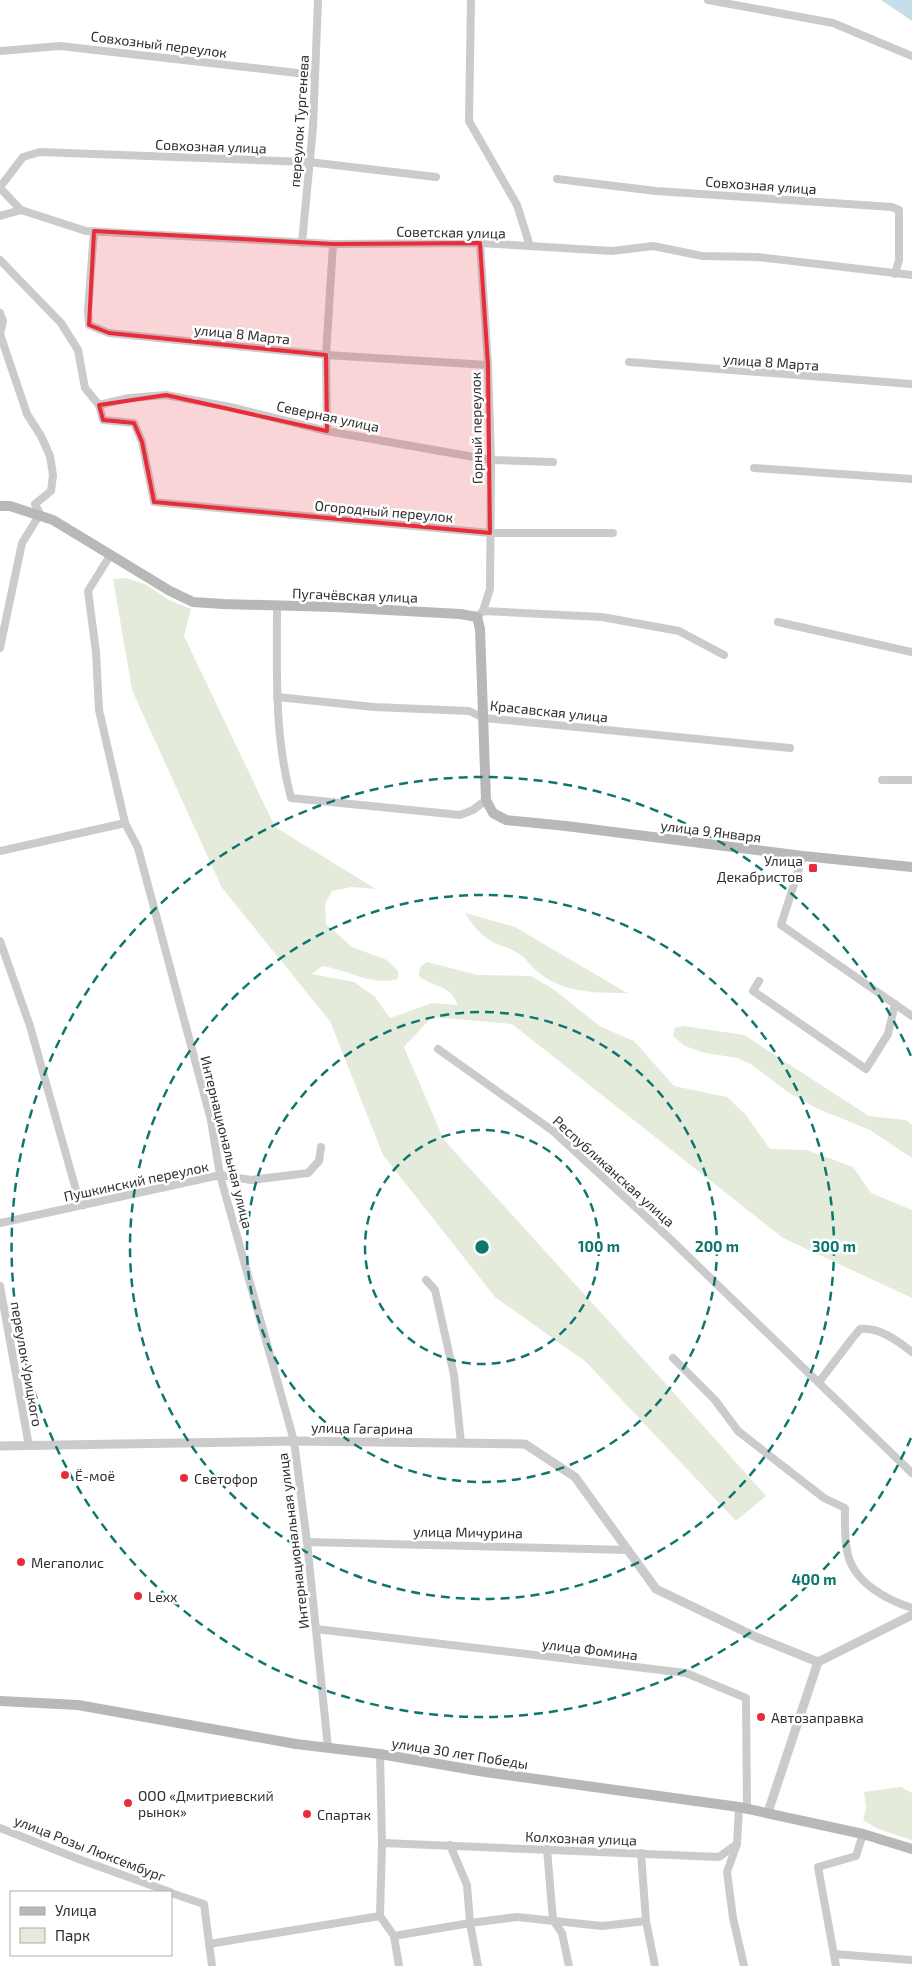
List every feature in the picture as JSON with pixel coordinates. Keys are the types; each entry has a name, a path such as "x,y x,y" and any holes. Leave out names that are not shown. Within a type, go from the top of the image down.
{"main road":[{"name":"Пугачёвская улица","path":"0,506 10,506 40,514 53,520 170,591 194,602 277,606 334,606 480,614"},
{"name":"Горный переулок","path":"480,614 486,800"},
{"name":"улица 9 Января","path":"486,800 494,813 506,820 912,867"},
{"name":"улица 30 лет Победы","path":"0,1701 78,1705 328,1748 380,1754 485,1772 743,1807 863,1834 912,1849"}],"street":[{"name":"переулок Тургенева","path":"302,243 313,127 318,0"},
{"path":"471,0 469,121 517,205 530,246"},
{"path":"708,0 833,23 912,56"},
{"name":"Совхозный переулок","path":"0,51 60,46 315,75"},
{"name":"Совхозная улица","path":"0,188 23,157 40,152 309,162 436,177"},
{"name":"Совхозная улица","path":"557,179 656,191 892,207 900,210 898,260 895,274"},
{"name":"Советская улица","path":"0,188 21,210 86,231 333,244 480,243 612,251 653,246 702,256 757,257 912,275"},
{"path":"0,216 21,210"},
{"name":"улица 8 Марта","path":"94,231 88,310 89,325 109,333 326,354 488,366"},
{"name":"Горный переулок","path":"480,243 488,366 491,460 490,589 480,614"},
{"path":"327,430 326,354 333,244"},
{"path":"0,260 61,323 78,350 85,388 99,406"},
{"path":"0,313 3,321 0,334 27,414 41,436 50,456 53,475 51,491 35,504 40,514 22,543 0,648"},
{"name":"улица 8 Марта","path":"629,362 912,384"},
{"name":"Северная улица","path":"99,406 129,398 166,395 230,407 327,430 491,460 553,462"},
{"name":"Огородный переулок","path":"99,406 103,420 134,423 142,442 154,502 490,533 612,533"},
{"path":"754,468 912,479"},
{"name":"Интернациональная улица","path":"111,554 88,591 96,652 99,710 125,823 138,848 210,1120 220,1175 294,1441 308,1542 328,1748"},
{"path":"277,606 276,697 283,769 291,798 460,815 474,810 486,800"},
{"name":"Пугачёвская улица","path":"480,614 602,617 679,631 724,655"},
{"path":"778,622 912,652"},
{"name":"Красавская улица","path":"276,697 374,707 469,711 484,718 790,748"},
{"path":"882,780 912,780"},
{"path":"0,851 125,823"},
{"path":"804,856 781,925 912,1016"},
{"path":"0,941 30,1026 76,1190 84,1205"},
{"path":"759,981 753,991 866,1069 888,1034 895,1004"},
{"name":"Республиканская улица","path":"438,1049 554,1131 668,1237 912,1472"},
{"name":"Пушкинский переулок","path":"0,1223 220,1175 251,1180 308,1173 319,1161 321,1147"},
{"path":"426,1280 435,1290 454,1375 461,1443"},
{"name":"переулок Урицкого","path":"0,1286 29,1446"},
{"path":"820,1382 860,1329 881,1333 896,1339 912,1352"},
{"path":"673,1358 715,1400 738,1431 824,1498 845,1508 845,1538 848,1557 853,1568 877,1592 899,1604 912,1608"},
{"name":"улица Гагарина","path":"0,1446 294,1441 525,1444 575,1476 656,1589 756,1637 818,1662"},
{"name":"улица Мичурина","path":"308,1542 628,1550"},
{"path":"768,1812 818,1662 912,1615"},
{"name":"улица Фомина","path":"316,1630 686,1673 695,1676 746,1698 743,1807"},
{"path":"380,1754 382,1843 380,1916 394,1936 399,1966"},
{"path":"743,1807 736,1844 727,1872 733,1918 744,1966"},
{"name":"улица Розы Люксембург","path":"0,1828 80,1860 168,1891"},
{"path":"836,1966 818,1867 856,1856 863,1834"},
{"name":"Колхозная улица","path":"382,1843 719,1857 736,1844"},
{"path":"450,1846 467,1885 470,1923 478,1966"},
{"path":"547,1849 553,1920 562,1932 568,1966"},
{"path":"641,1853 646,1921 655,1966"},
{"name":"улица Розы Люксембург","path":"172,1892 204,1904 209,1944"},
{"path":"212,1966 209,1944 380,1916"},
{"path":"394,1936 470,1923 517,1918 602,1926 646,1921"},
{"path":"834,1954 912,1960"}],"highlighted area":[{"path":"94,231 333,244 480,243 488,365 490,533 154,502 142,442 134,423 103,420 99,405 166,395 327,431 326,355 109,333 89,325"}],"green space":[{"path":"125,578 145,584 169,600 191,609 184,636 275,827 376,889 352,887 332,891 325,904 326,924 352,947 387,960 398,971 398,979 388,981 369,979 322,966 312,974 354,982 374,996 390,1018 432,1003 458,1005 446,989 419,976 420,967 427,962 478,975 531,976 553,989 601,1027 634,1041 674,1086 727,1097 745,1114 770,1149 807,1150 853,1167 871,1193 912,1210 912,1298 783,1238 512,1024 432,1017 404,1047 444,1140 766,1496 736,1521 586,1362 495,1297 383,1155 330,1021 222,888 132,690 113,579"},
{"path":"465,913 515,927 627,993 581,990 559,985 548,980 519,954 483,936"},
{"path":"684,1026 744,1035 869,1116 906,1120 912,1125 912,1158 870,1130 816,1108 788,1092 752,1065 738,1058 705,1053 685,1046 673,1036 675,1028"},
{"path":"901,1787 912,1793 912,1840 878,1829 863,1820 866,1808 864,1792"}],"water":[{"path":"881,0 912,0 912,21"}],"place":[{"name":"Улица Декабристов","path":"813,868"},
{"name":"Ё-моё","path":"65,1475"},
{"name":"Светофор","path":"184,1478"},
{"name":"Мегаполис","path":"21,1562"},
{"name":"Lexx","path":"138,1596"},
{"name":"Автозаправка","path":"761,1717"},
{"name":"ООО «Дмитриевский рынок»","path":"128,1803"},
{"name":"Спартак","path":"307,1814"}]}
